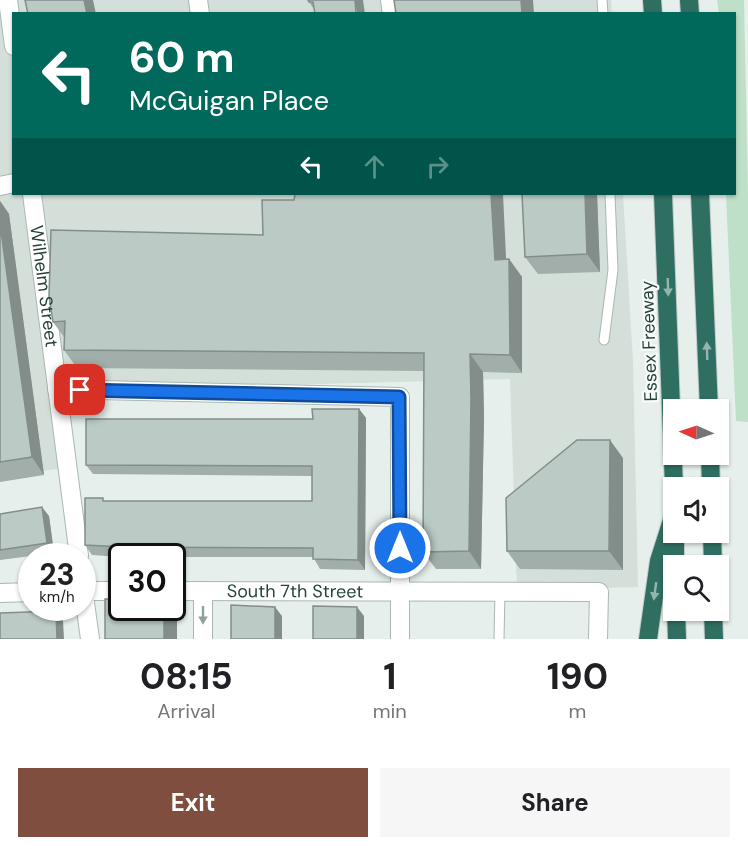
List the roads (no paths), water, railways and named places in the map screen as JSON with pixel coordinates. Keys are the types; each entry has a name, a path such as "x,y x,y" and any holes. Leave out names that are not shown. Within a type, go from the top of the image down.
{"highway":[{"name":"Essex Freeway","path":"663,195 674,477"},
{"path":"700,195 709,399"},
{"path":"648,639 659,561 665,543"},
{"path":"676,621 677,639"},
{"path":"713,621 714,639"}],"street":[{"path":"8,0 12,31"},
{"name":"Wilhelm Street","path":"32,195 77,543"},
{"path":"57,389 399,397 400,639"},
{"name":"South 7th Street","path":"186,591 598,592 598,639"},
{"path":"203,591 203,639"},
{"path":"0,593 18,592"},
{"path":"88,621 90,639"}],"lane":[{"path":"604,340 613,270 610,195"},
{"path":"499,639 500,592"}]}
